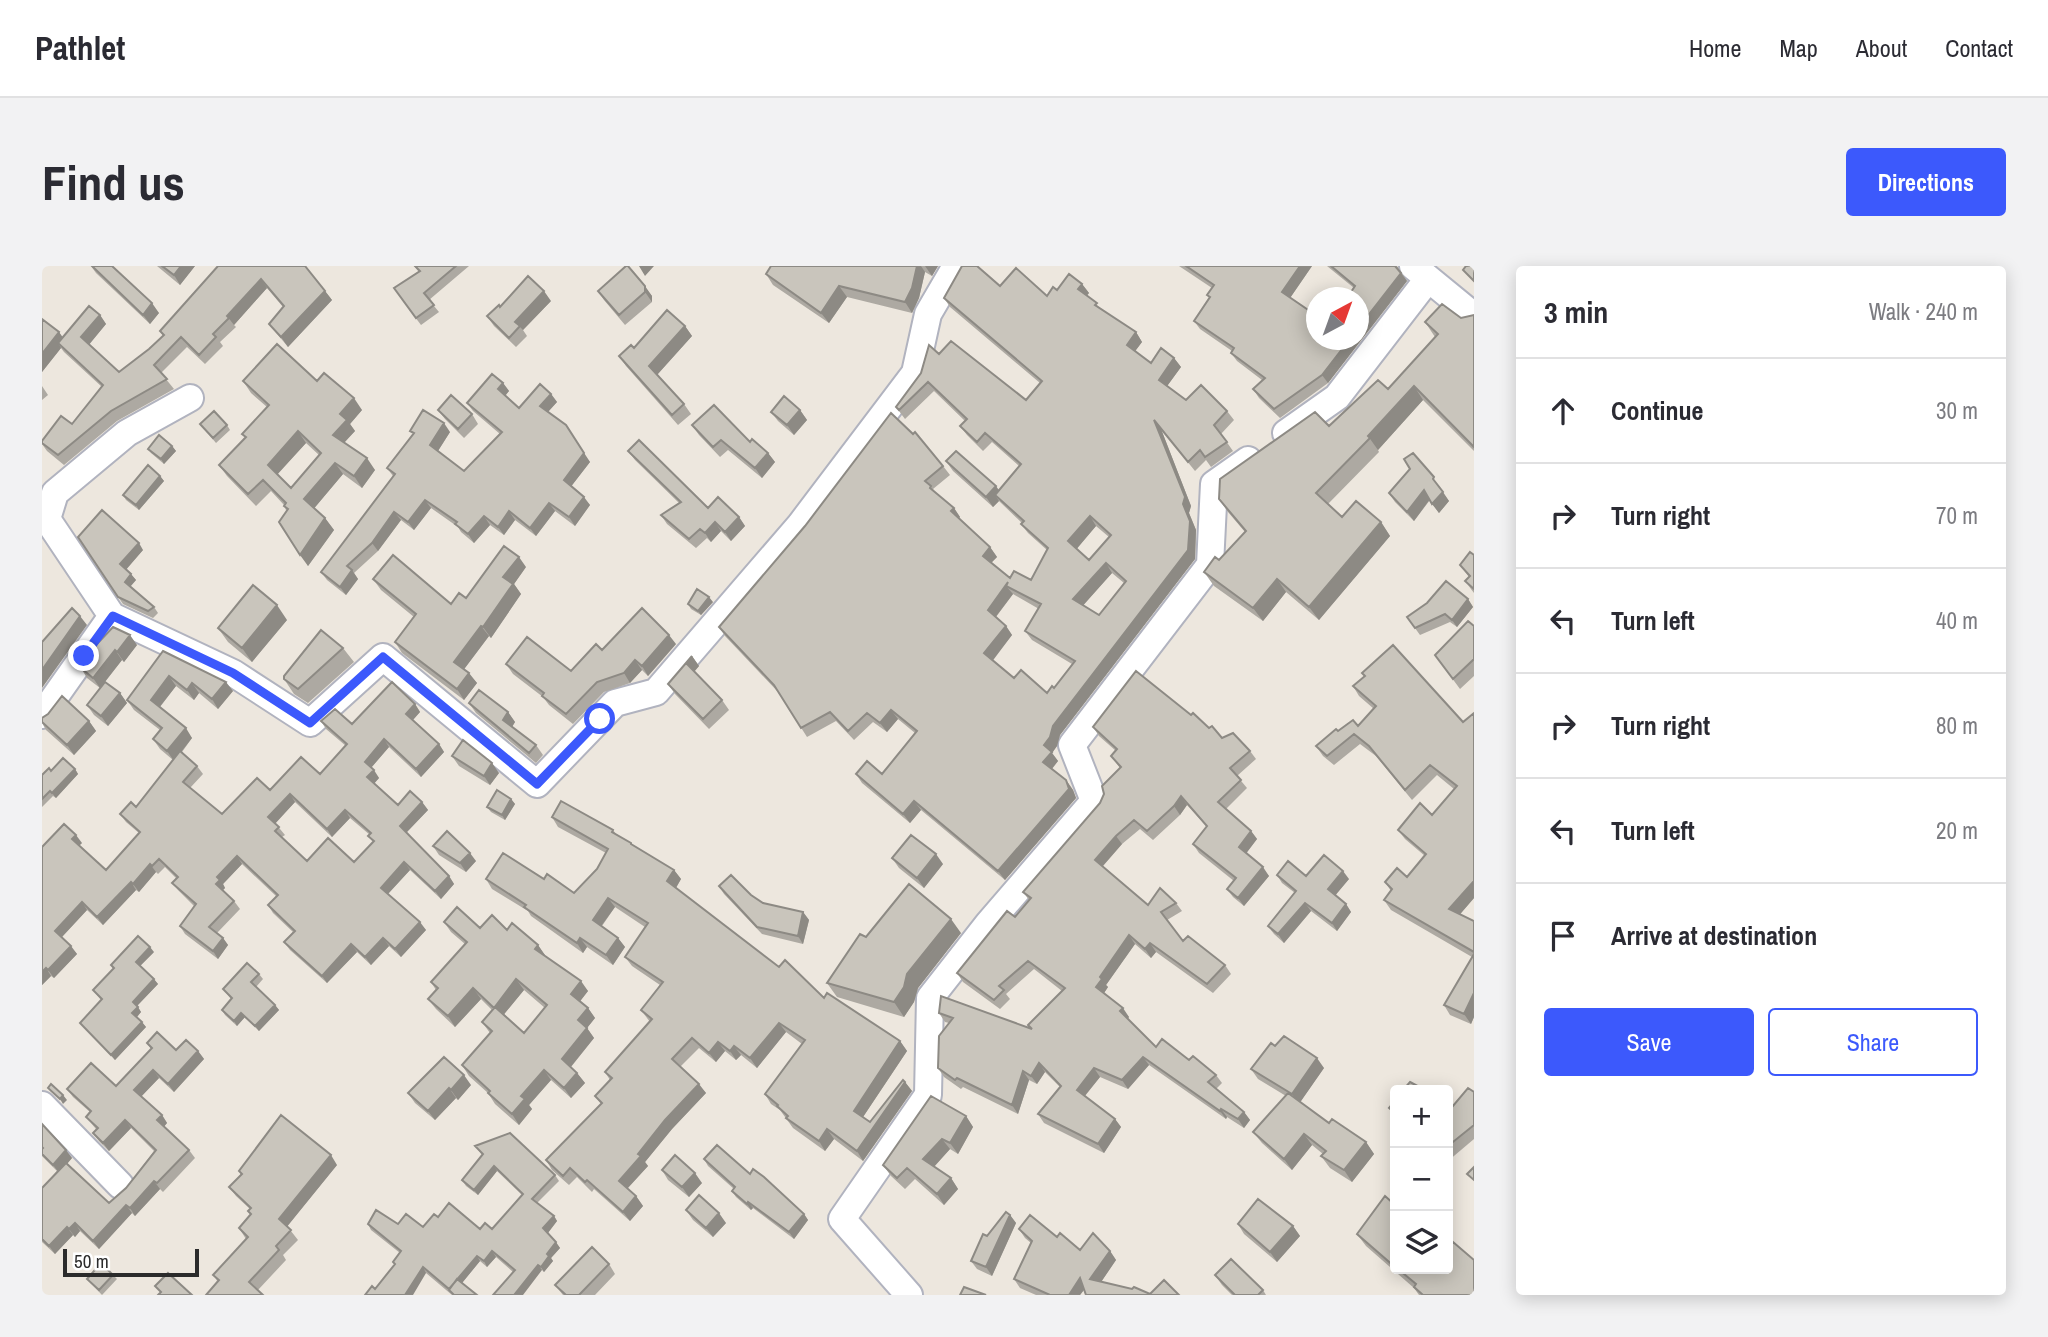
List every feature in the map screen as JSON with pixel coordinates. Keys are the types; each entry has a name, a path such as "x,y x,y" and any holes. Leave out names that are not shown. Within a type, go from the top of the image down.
{"street":[{"path":"190,398 127,433 55,493 47,519 113,616 233,673 310,723 383,657 537,784 615,703 656,692 800,525 915,373 928,314 956,266"},
{"path":"909,1295 842,1219 928,1095 930,998 988,924 1094,801 1072,745 1210,565 1213,484 1337,397 1421,273 1474,316"},
{"path":"42,715 113,616"},
{"path":"42,1105 120,1185"}],"building":[{"path":"92,266 112,266 152,303 143,315"},
{"path":"162,266 181,266 174,275"},
{"path":"218,266 305,266 325,291 281,337 269,324 284,306 261,279 227,316 229,318 213,334 216,337 199,355 181,337 154,365 167,379 111,411 58,455 42,443 61,416 72,424 103,385 58,343 89,306 100,315 81,337 119,372 164,335 160,331"},
{"path":"415,266 456,266 424,293 434,305 416,318 394,288 420,271"},
{"path":"626,266 645,286 645,292 619,315 598,291"},
{"path":"771,266 917,266 912,288 905,302 839,286 821,313 766,274"},
{"path":"962,266 977,266 1000,286 1016,268 1047,296 1053,287 1057,290 1069,274 1082,284 1078,289 1097,303 1095,305 1136,332 1127,345 1151,363 1161,348 1174,358 1159,380 1186,400 1201,385 1227,411 1214,425 1227,442 1205,457 1200,450 1188,462 1154,420 1185,497 1183,504 1190,521 1188,550 1053,726 1044,745 1052,752 1043,762 1066,780 1069,789 998,871 914,801 903,814 856,774 867,761 882,774 917,731 891,710 880,723 867,713 848,731 830,712 801,728 774,685 719,627 805,526 891,413 913,434 915,432 943,466 925,481 954,508 951,511 990,547 983,556 1010,578 1014,571 1031,580 1048,548 1021,524 1024,521 995,495 1021,464 985,433 977,442 960,426 967,419 928,382 899,410 896,407 921,373 929,345 939,354 951,341 1026,400 1042,381 944,298","holes":["1090,516 1111,535 1089,560 1068,541","1106,563 1126,581 1099,615 1073,599","1008,582 1006,586 1041,604 1025,631 1075,661 1054,688 1052,686 1047,693 1021,670 1014,678 984,653 1006,626 988,610"]},
{"path":"1186,266 1300,266 1282,292 1306,308 1306,350 1341,350 1322,375 1274,409 1253,389 1265,378 1231,353 1234,348 1194,321 1210,297 1207,295 1214,285"},
{"path":"1331,266 1395,266 1401,273 1369,314 1369,287 1355,286"},
{"path":"1466,266 1474,266 1474,281 1463,270"},
{"path":"528,276 544,291 515,322 520,326 509,338 487,316 499,305 500,307"},
{"path":"1442,304 1461,318 1474,315 1474,447 1414,386 1368,436 1370,438 1316,493 1342,517 1356,501 1381,522 1309,607 1277,579 1253,608 1204,572 1215,557 1219,560 1246,531 1219,499 1220,479 1315,412 1329,426 1378,380 1388,389 1438,334 1425,322"},
{"path":"667,310 685,326 649,366 684,404 672,415 619,356 631,345 634,348"},
{"path":"42,319 59,332 42,354"},
{"path":"277,344 317,381 324,373 354,398 340,414 347,420 333,435 367,458 354,476 335,463 304,499 325,518 300,555 279,522 288,509 284,506 286,503 263,480 248,494 219,465 246,437 242,434 269,405 243,381","holes":["298,431 321,453 291,488 268,465"]},
{"path":"492,374 503,383 498,389 519,408 540,384 551,394 540,406 566,425 584,453 564,480 584,497 569,517 549,503 530,528 509,511 498,527 484,516 468,534 455,524 457,522 425,500 408,522 394,512 372,543 347,566 352,570 340,587 321,572 395,474 387,468 414,433 410,431 423,410 444,423 430,445 464,471 502,432 467,403"},
{"path":"451,395 472,414 458,429 438,410"},
{"path":"784,396 800,410 787,425 771,412"},
{"path":"714,405 750,442 752,439 768,453 755,468 721,440 713,447 692,425"},
{"path":"214,411 227,425 213,438 200,424"},
{"path":"159,435 172,446 161,459 148,449"},
{"path":"639,440 708,508 718,497 739,517 725,532 715,522 705,533 700,529 689,539 661,515 681,502 628,451"},
{"path":"956,451 996,486 986,497 946,461"},
{"path":"1413,453 1443,492 1432,504 1424,490 1407,512 1389,493 1410,469 1404,459"},
{"path":"148,465 160,476 136,505 123,495"},
{"path":"102,510 139,543 120,564 131,574 125,582 154,607 148,611 118,597 78,537"},
{"path":"504,546 519,557 503,577 513,584 454,662 469,673 457,689 395,642 416,614 373,579 393,555 451,604 459,593 466,598"},
{"path":"1470,552 1474,555 1474,589 1465,581 1470,576 1460,565"},
{"path":"1446,581 1468,599 1452,620 1445,614 1415,628 1407,617 1427,603"},
{"path":"253,585 277,605 242,648 218,628"},
{"path":"697,589 709,597 698,611 688,604"},
{"path":"72,608 80,616 42,670 42,642"},
{"path":"642,608 669,635 642,666 635,660 624,673 597,682 566,714 506,664 527,637 571,671 596,644 602,650"},
{"path":"1468,621 1474,626 1474,659 1453,679 1435,655"},
{"path":"113,627 130,635 93,678 81,668 97,644"},
{"path":"321,630 343,648 298,689 284,679 284,676"},
{"path":"1393,645 1463,722 1474,713 1474,881 1449,909 1474,921 1474,952 1384,900 1392,889 1385,882 1397,868 1407,877 1426,854 1398,830 1420,803 1432,815 1457,786 1430,765 1405,790 1369,746 1354,734 1327,756 1316,746 1336,729 1338,731 1353,720 1358,726 1376,706 1353,686 1365,676 1362,673"},
{"path":"163,651 226,682 212,699 192,683 187,690 169,676 151,700 186,728 167,751 153,739 162,728 127,700"},
{"path":"686,663 722,700 703,719 668,684"},
{"path":"1136,671 1191,715 1193,713 1209,728 1212,726 1222,738 1233,733 1250,751 1230,768 1241,780 1218,802 1251,831 1239,847 1263,867 1238,898 1227,889 1236,878 1193,844 1207,826 1181,796 1147,831 1134,820 1095,860 1148,905 1160,888 1176,903 1161,912 1183,941 1188,936 1225,965 1207,984 1150,943 1145,949 1129,935 1096,987 1123,1008 1120,1011 1156,1047 1162,1039 1189,1060 1193,1056 1216,1075 1208,1082 1244,1112 1238,1119 1221,1109 1220,1111 1143,1057 1122,1080 1094,1068 1077,1090 1115,1119 1098,1144 1038,1114 1061,1086 1039,1063 1031,1076 1023,1071 1012,1105 957,1078 955,1080 938,1068 939,1036 953,1018 939,1013 941,996 1032,1029 1028,1025 1065,988 1028,961 999,986 1004,990 994,1000 957,973 1007,911 1015,917 1031,898 1023,892 1100,803 1104,794 1102,786 1121,767 1111,756 1117,749 1093,727"},
{"path":"105,682 120,693 101,716 87,705"},
{"path":"392,682 415,704 406,714 439,744 416,769 384,739 365,762 374,770 367,777 398,805 410,791 422,802 400,826 449,876 435,891 404,862 381,888 420,922 395,949 383,938 365,957 351,944 322,976 284,942 295,931 268,905 278,895 237,856 217,877 220,880 216,884 234,901 209,927 223,938 213,951 180,926 196,904 172,883 178,877 159,859 152,866 150,864 133,884 131,882 97,917 82,902 55,931 71,946 48,970 46,968 42,972 42,847 64,824 76,835 72,839 106,870 140,832 120,814 131,802 136,807 180,751 197,766 183,782 222,814 257,778 270,790 301,757 320,774 347,744 321,721 335,709 352,724","holes":["290,794 327,829 345,810 371,833 368,836 374,841 354,862 328,838 307,861 275,831 279,827 268,817"]},
{"path":"479,690 508,712 503,720 536,745 529,753 469,703"},
{"path":"62,696 89,721 67,745 42,722 42,718"},
{"path":"463,740 492,763 484,776 452,756"},
{"path":"63,758 75,769 52,793 50,791 42,799 42,775 49,768 51,771"},
{"path":"497,790 511,799 502,815 487,807"},
{"path":"561,801 613,830 612,832 674,870 667,881 779,967 785,960 824,998 827,993 900,1041 854,1111 870,1122 903,1080 905,1082 857,1151 827,1129 819,1141 786,1118 788,1116 765,1094 805,1040 779,1023 750,1058 734,1046 730,1051 718,1042 709,1053 692,1038 672,1059 699,1084 665,1120 638,1154 641,1156 619,1181 636,1196 623,1212 570,1168 563,1176 546,1160 602,1103 595,1096 612,1078 605,1072 652,1019 641,1010 663,982 625,957 648,923 608,898 593,920 618,938 606,955 580,938 577,943 486,879 503,853 544,879 547,874 574,893 597,869 608,849 552,817"},
{"path":"447,831 470,853 460,863 433,846"},
{"path":"911,835 936,854 917,878 892,858"},
{"path":"1324,855 1343,871 1328,889 1346,904 1332,923 1305,903 1278,934 1268,926 1296,891 1277,875 1288,861 1306,876"},
{"path":"731,875 763,903 803,912 798,936 757,927 719,886"},
{"path":"909,884 951,919 907,974 904,987 894,1002 827,983 860,934 866,937"},
{"path":"457,907 480,928 492,915 507,930 512,923 538,945 535,949 581,981 571,994 588,1008 578,1020 587,1028 562,1059 577,1073 564,1088 544,1070 521,1096 525,1099 512,1114 462,1065 492,1031 482,1022 495,1007 524,1033 547,1005 516,979 494,1008 473,988 448,1016 428,999 438,988 431,982 467,942 444,922"},
{"path":"138,936 150,947 136,962 154,979 133,1002 138,1007 132,1013 142,1022 111,1055 80,1023 102,999 93,990 114,968 111,965"},
{"path":"1474,954 1474,993 1464,1014 1444,1005"},
{"path":"247,963 259,974 251,982 275,1005 255,1026 241,1013 234,1021 222,1010 232,998 223,989"},
{"path":"157,1032 176,1050 186,1040 198,1051 168,1084 153,1070 134,1090 162,1115 157,1120 189,1150 157,1183 154,1181 130,1208 126,1205 93,1241 75,1223 69,1229 67,1227 49,1246 42,1239 42,1188 66,1163 109,1203 126,1188 156,1150 125,1120 103,1143 93,1133 98,1128 86,1117 91,1111 67,1089 91,1063 116,1086 152,1048 147,1043"},
{"path":"1284,1036 1317,1058 1292,1094 1251,1069 1271,1043 1275,1046"},
{"path":"444,1057 464,1075 428,1111 408,1093"},
{"path":"51,1084 63,1095 60,1099 48,1088"},
{"path":"1468,1088 1474,1092 1474,1125 1453,1142 1453,1106"},
{"path":"1288,1093 1329,1123 1332,1119 1366,1142 1344,1170 1321,1156 1326,1151 1304,1134 1284,1159 1253,1132"},
{"path":"931,1096 966,1116 950,1143 942,1139 923,1159 951,1178 937,1194 907,1168 897,1178 883,1165"},
{"path":"281,1115 331,1155 279,1219 291,1230 276,1246 279,1250 249,1282 263,1295 206,1295 219,1280 213,1275 248,1237 239,1228 251,1214 248,1211 251,1208 229,1187 242,1174 239,1171"},
{"path":"42,1124 66,1150 53,1165 42,1154"},
{"path":"510,1133 555,1175 532,1199 554,1216 543,1228 556,1242 541,1267 538,1265 514,1295 493,1295 515,1270 492,1251 484,1261 477,1256 449,1289 423,1267 405,1295 365,1295 372,1286 375,1289 395,1264 393,1262 401,1251 368,1224 376,1210 398,1224 406,1214 423,1227 434,1214 438,1217 449,1203 480,1229 485,1223 492,1229 523,1194 494,1166 474,1190 462,1180 483,1154 475,1146"},
{"path":"717,1145 750,1174 753,1169 764,1177 804,1214 789,1232 748,1202 747,1204 732,1191 735,1187 704,1159"},
{"path":"675,1155 695,1173 682,1187 662,1170"},
{"path":"1474,1167 1474,1180 1467,1174"},
{"path":"699,1195 719,1213 706,1228 686,1210"},
{"path":"1385,1196 1390,1200 1390,1263 1357,1234"},
{"path":"1258,1199 1293,1226 1270,1252 1238,1224"},
{"path":"1006,1212 1010,1215 986,1267 971,1261 983,1234 987,1236"},
{"path":"1030,1215 1057,1237 1060,1233 1080,1250 1093,1233 1110,1251 1090,1279 1132,1289 1134,1287 1150,1294 1164,1280 1179,1295 1086,1295 1080,1278 1069,1295 1050,1295 1014,1279 1032,1241 1019,1229"},
{"path":"1453,1242 1474,1260 1474,1295 1423,1295 1414,1287 1416,1284 1404,1274 1453,1274"},
{"path":"592,1247 609,1264 579,1295 566,1295 555,1285"},
{"path":"1231,1259 1263,1290 1258,1295 1235,1295 1215,1275"},
{"path":"101,1263 113,1275 99,1290 87,1279"},
{"path":"168,1273 192,1295 158,1295 161,1292 155,1286"},
{"path":"457,1279 477,1295 454,1295 449,1290"},
{"path":"964,1287 986,1295 960,1295"}],"route":[{"path":"84,656 113,616 233,673 310,723 383,657 537,784 600,719"}]}
